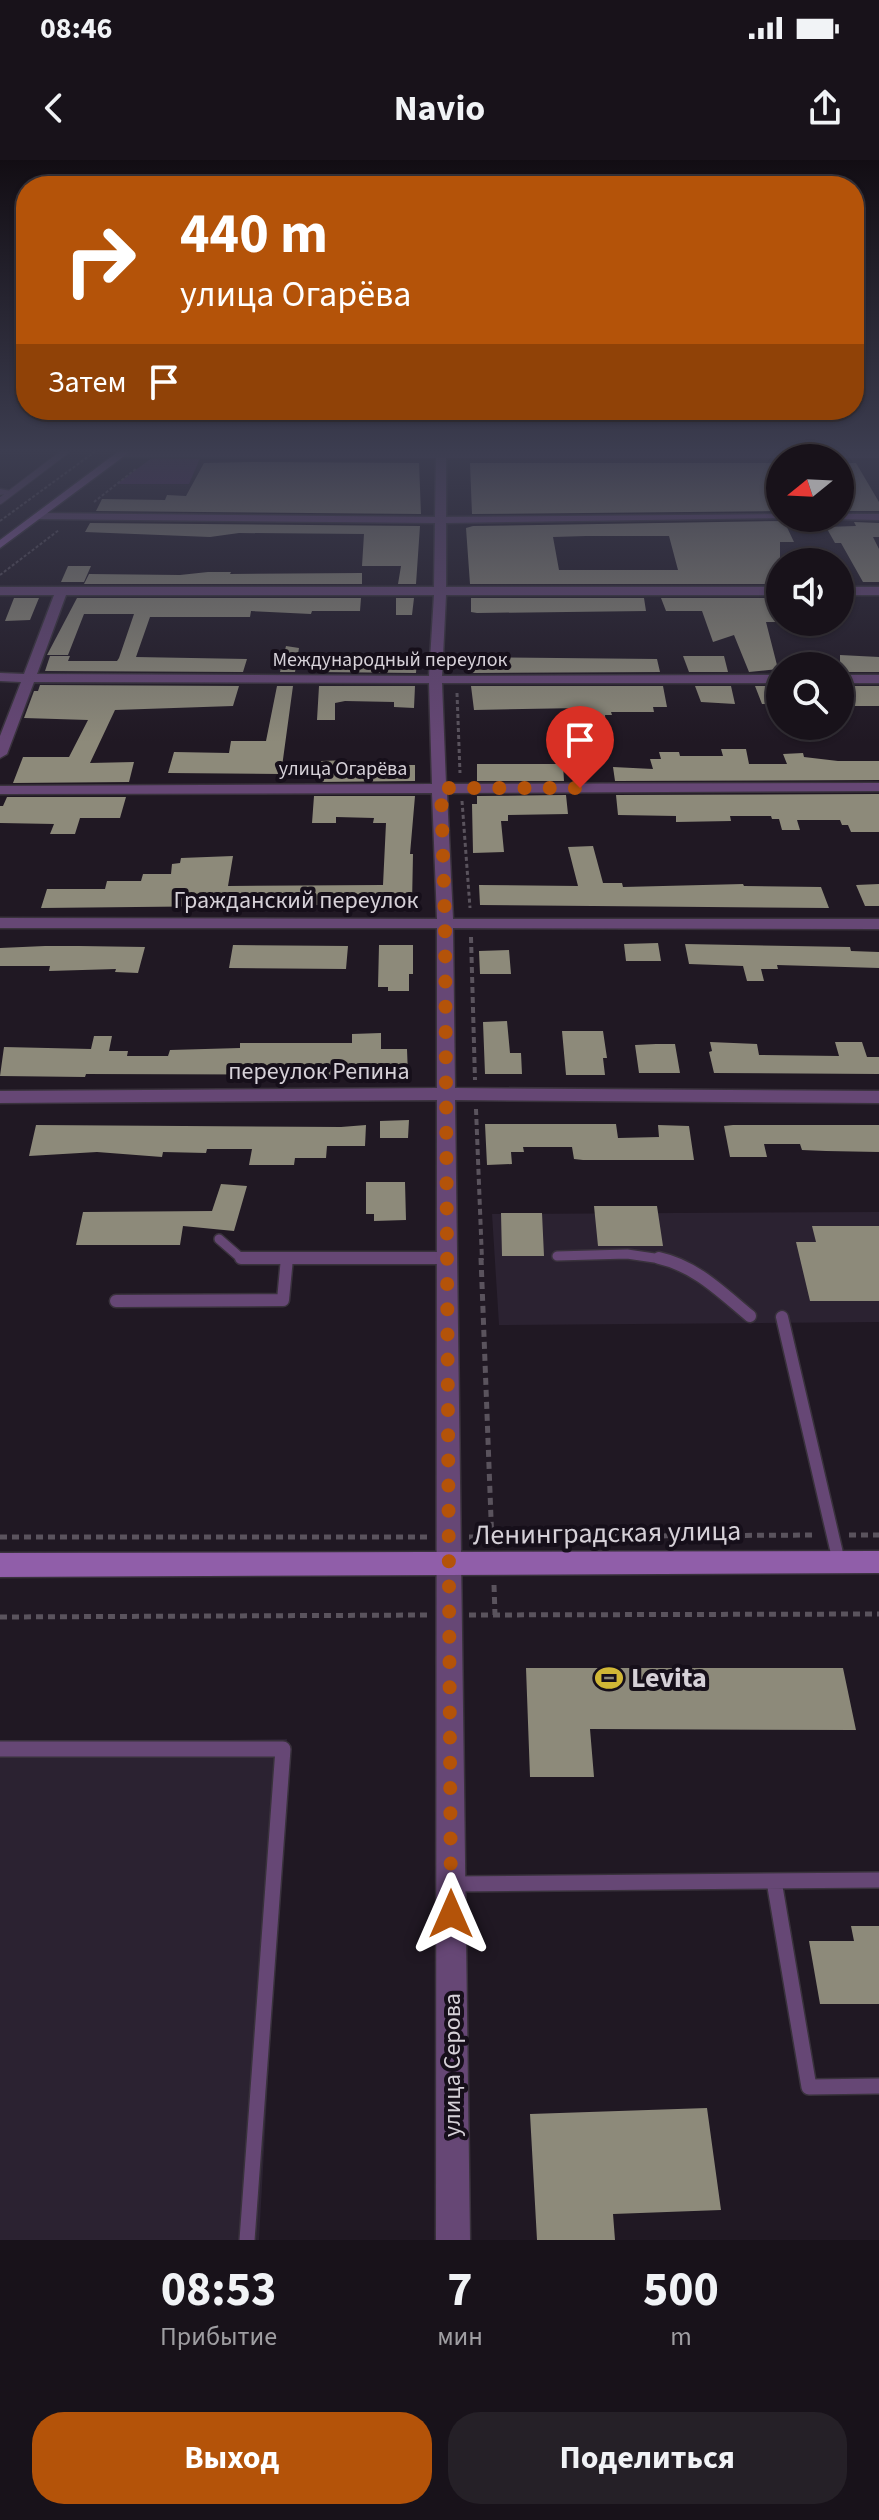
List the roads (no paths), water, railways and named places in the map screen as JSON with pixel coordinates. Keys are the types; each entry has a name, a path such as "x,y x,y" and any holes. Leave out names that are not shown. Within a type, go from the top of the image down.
{"main road":[{"name":"Ленинградская улица","path":"0,1565 879,1562"}],"street":[{"name":"улица Серова","path":"439,548 435,680 445,924 453,2240"},
{"path":"0,591 766,591"},
{"path":"854,591 879,591"},
{"path":"0,754 61,592"},
{"name":"Международный переулок","path":"0,677 98,680 766,679"},
{"path":"854,679 879,679"},
{"name":"улица Огарёва","path":"0,790 879,787"},
{"name":"Гражданский переулок","path":"0,923 879,924"},
{"name":"переулок Репина","path":"0,1097 446,1094 879,1097"}],"lane":[{"path":"219,1239 242,1259 446,1258"},
{"path":"557,1256 646,1256 671,1260 701,1278 750,1316"},
{"path":"116,1301 283,1300 287,1258"},
{"path":"782,1317 839,1562"},
{"path":"0,1749 283,1749 247,2240"},
{"path":"451,1884 879,1880"},
{"path":"774,1881 809,2087 879,2086"}],"place":[{"name":"Levita","path":"609,1678"}]}
